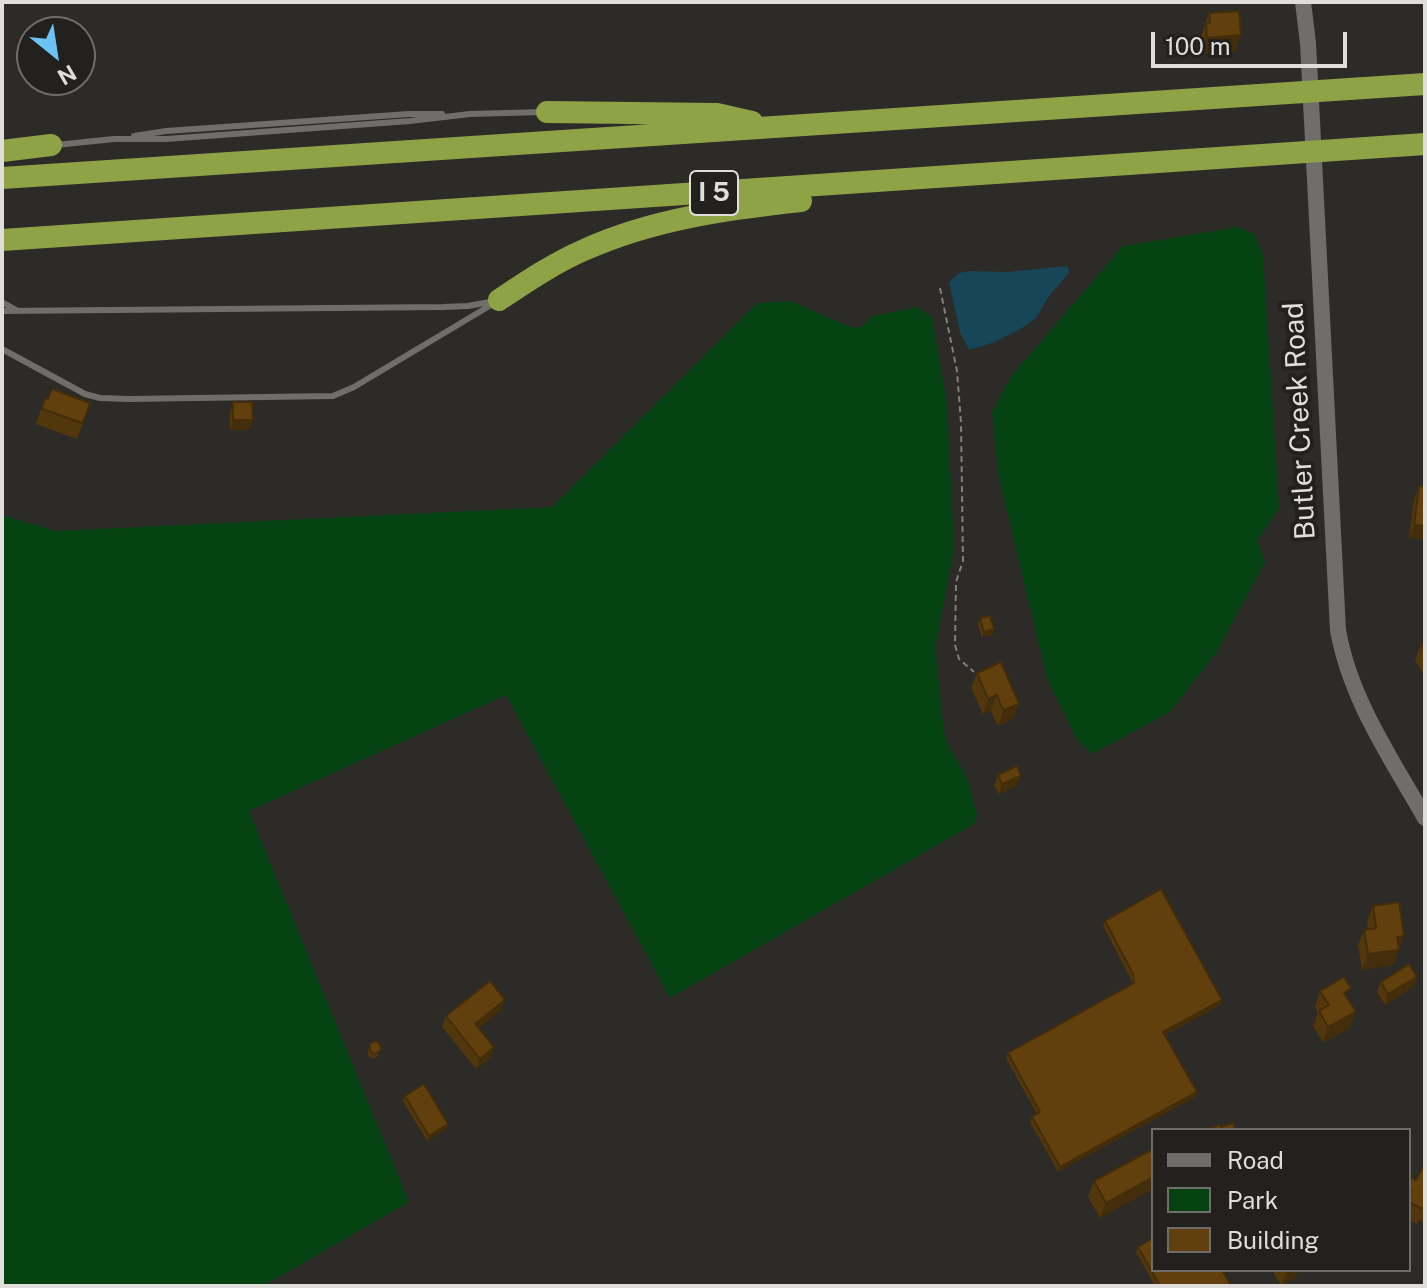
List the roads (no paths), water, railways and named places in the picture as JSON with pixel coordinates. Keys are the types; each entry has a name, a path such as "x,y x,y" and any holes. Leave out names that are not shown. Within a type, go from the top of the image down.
{"highway":[{"name":"I 5","path":"2,178 1425,84"},
{"path":"547,112 717,114 776,127"},
{"name":"I 5","path":"2,240 1425,144"},
{"path":"2,151 51,145"},
{"path":"499,300 582,250 635,230 677,219 754,206 1147,164"}],"street":[{"name":"Butler Creek Road","path":"1303,2 1308,43 1335,599 1341,648 1360,701 1425,818"}],"lane":[{"path":"51,145 181,130 409,114 547,112"},
{"path":"2,308 19,312 443,307 480,305 499,300"},
{"path":"2,349 94,397 333,396 354,387 499,300"}],"water":[{"path":"1067,266 1070,272 1049,296 1036,318 992,343 969,350 960,332 949,282 959,273"}]}
